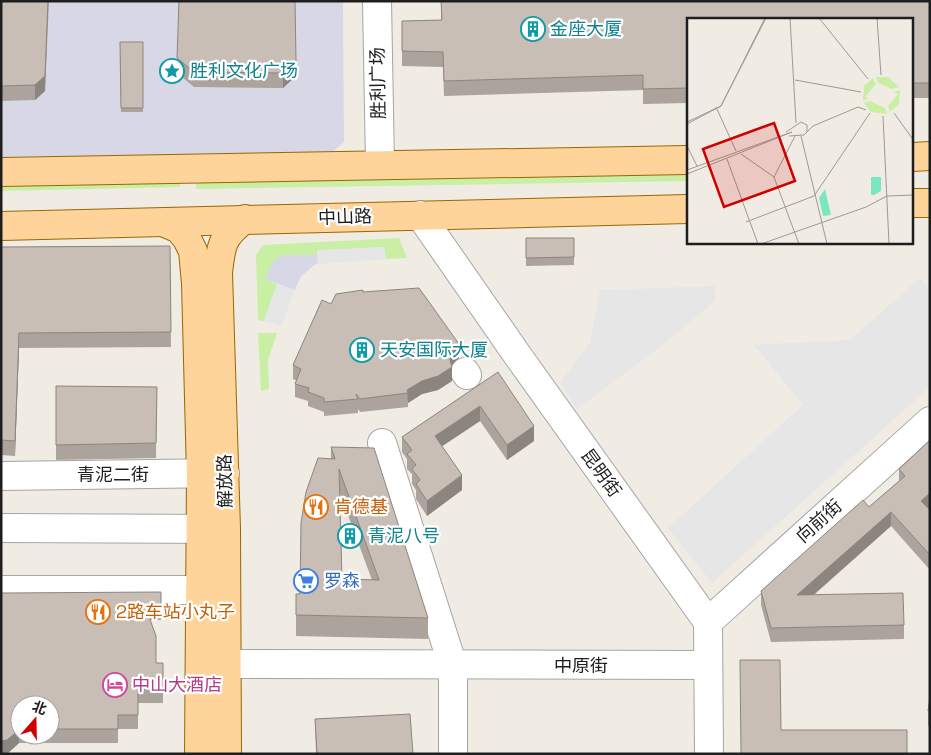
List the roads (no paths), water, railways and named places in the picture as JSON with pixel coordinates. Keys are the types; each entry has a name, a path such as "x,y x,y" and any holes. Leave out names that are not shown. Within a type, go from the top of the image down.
{"main road":[{"path":"914,157 930,156"},
{"path":"1,172 687,160"},
{"path":"914,204 930,203"},
{"name":"中山路","path":"1,226 687,209"},
{"name":"解放路","path":"227,754 226,664 214,530 213,474 218,272 221,249 230,230 245,219"},
{"name":"解放路","path":"165,223 179,229 193,251 213,474"},
{"name":"解放路","path":"199,754 201,590 214,530"}],"street":[{"name":"胜利广场","path":"377,1 380,165"},
{"name":"昆明街","path":"420,215 708,622"},
{"name":"向前街","path":"708,622 930,421"},
{"path":"382,443 453,666 454,754"},
{"name":"青泥二街","path":"1,476 213,474"},
{"path":"1,528 214,530"},
{"path":"1,590 201,590"},
{"path":"708,622 709,754"},
{"name":"中原街","path":"226,664 453,666 708,665"}],"place":[{"name":"金座大厦","path":"533,29"},
{"name":"胜利文化广场","path":"172,71"},
{"name":"天安国际大厦","path":"362,350"},
{"name":"肯德基","path":"316,507"},
{"name":"青泥八号","path":"350,536"},
{"name":"罗森","path":"306,581"},
{"name":"2路车站小丸子","path":"98,612"},
{"name":"中山大酒店","path":"115,685"}]}
